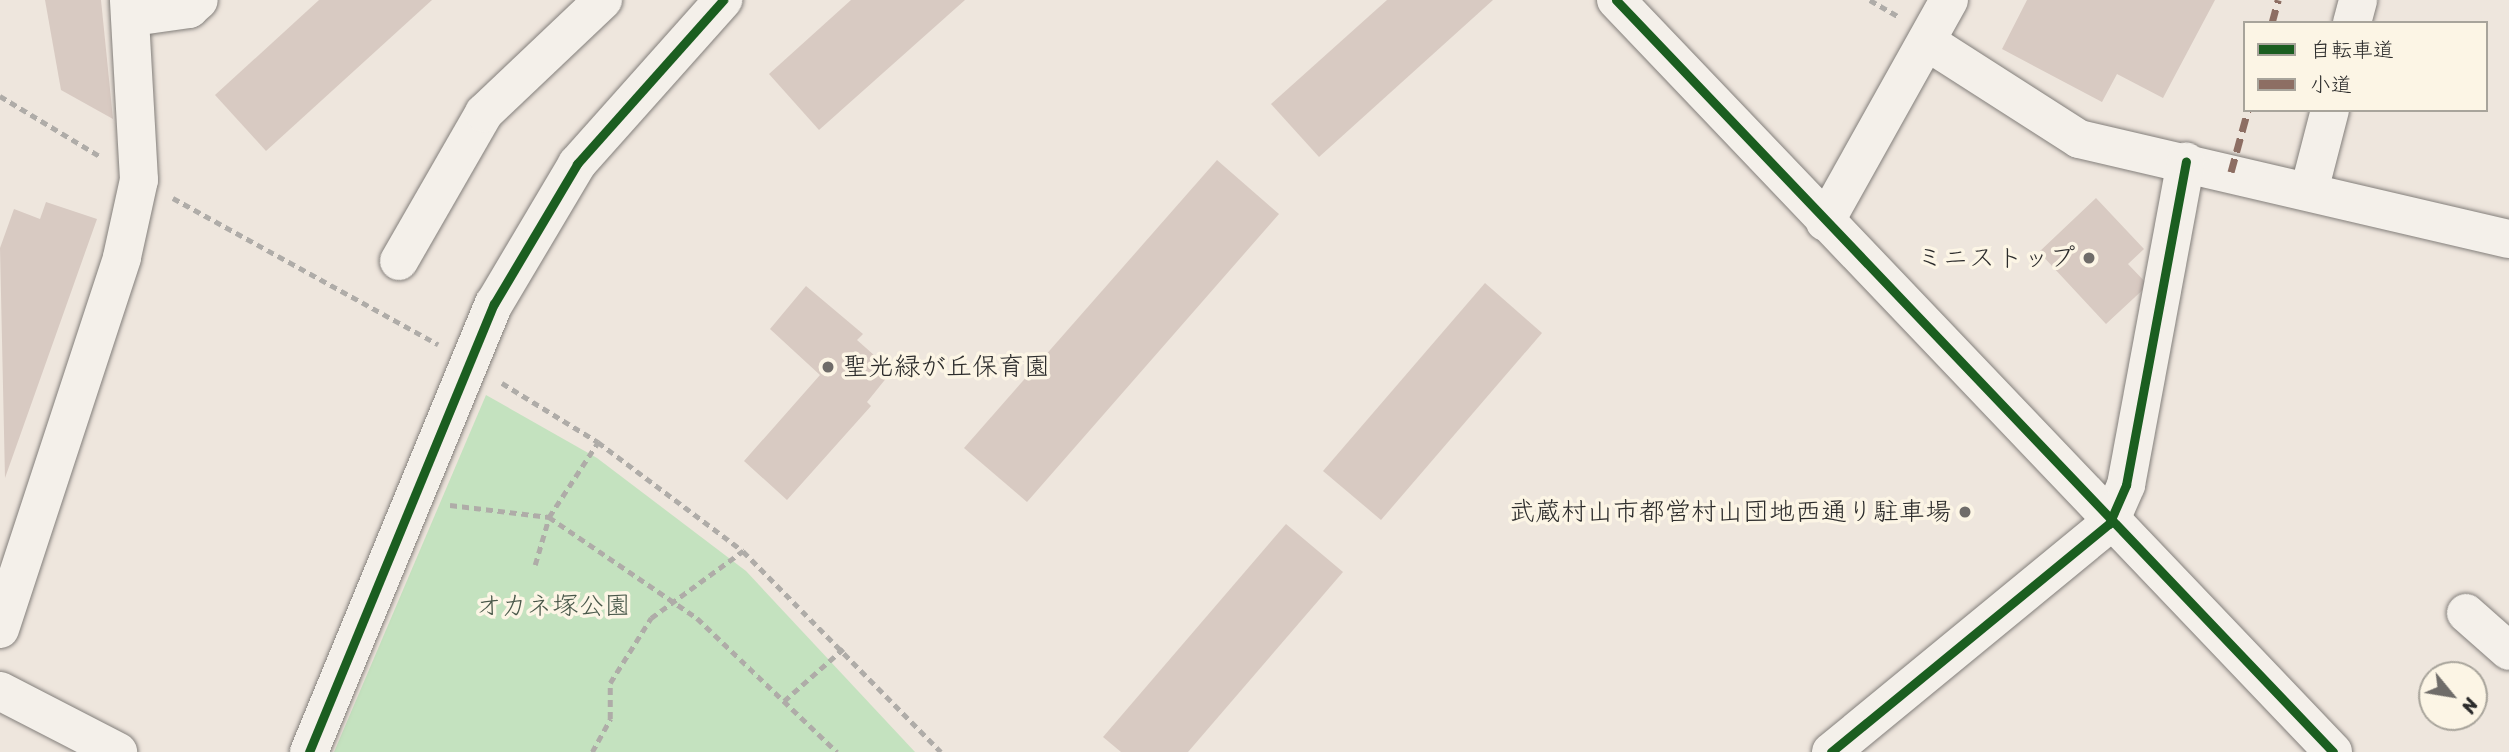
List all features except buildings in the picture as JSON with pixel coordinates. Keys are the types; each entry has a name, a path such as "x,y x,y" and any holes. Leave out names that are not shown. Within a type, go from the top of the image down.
{"street":[{"path":"0,629 122,257 139,180 131,8 189,9 199,0"},
{"path":"399,261 484,113 603,0"},
{"path":"309,752 494,304 577,164 723,0"},
{"path":"1616,0 2109,524 2333,752"},
{"path":"1825,222 1929,43 1949,0"},
{"path":"2353,21 2358,0"},
{"path":"1929,43 2079,139 2309,191 2502,227"},
{"path":"2309,191 2329,112"},
{"path":"1831,752 2109,524 2126,485 2186,162"},
{"path":"2466,613 2509,651"},
{"path":"0,691 118,752"}],"path":[{"path":"0,96 139,180 469,363 598,442 743,551 843,649 941,752"},
{"path":"535,565 549,517 598,442"},
{"path":"438,503 549,517 674,603 837,752"},
{"path":"592,752 610,719 610,683 651,618 743,551"},
{"path":"783,701 843,649"}],"green space":[{"name":"オカネ塚公園","path":"486,395 597,458 746,571 915,752 334,752"}],"marked path":[{"path":"2273,21 2278,0"},
{"path":"2231,172 2247,112"}],"cycle path":[{"path":"309,752 494,304 577,164 723,0"},
{"path":"1616,0 2333,752"},
{"path":"1831,752 2109,524 2126,485 2186,162"}],"place":[{"name":"ミニストップ","path":"2089,258"},
{"name":"聖光緑が丘保育園","path":"828,367"},
{"name":"武蔵村山市都営村山団地西通り駐車場","path":"1965,512"}]}
